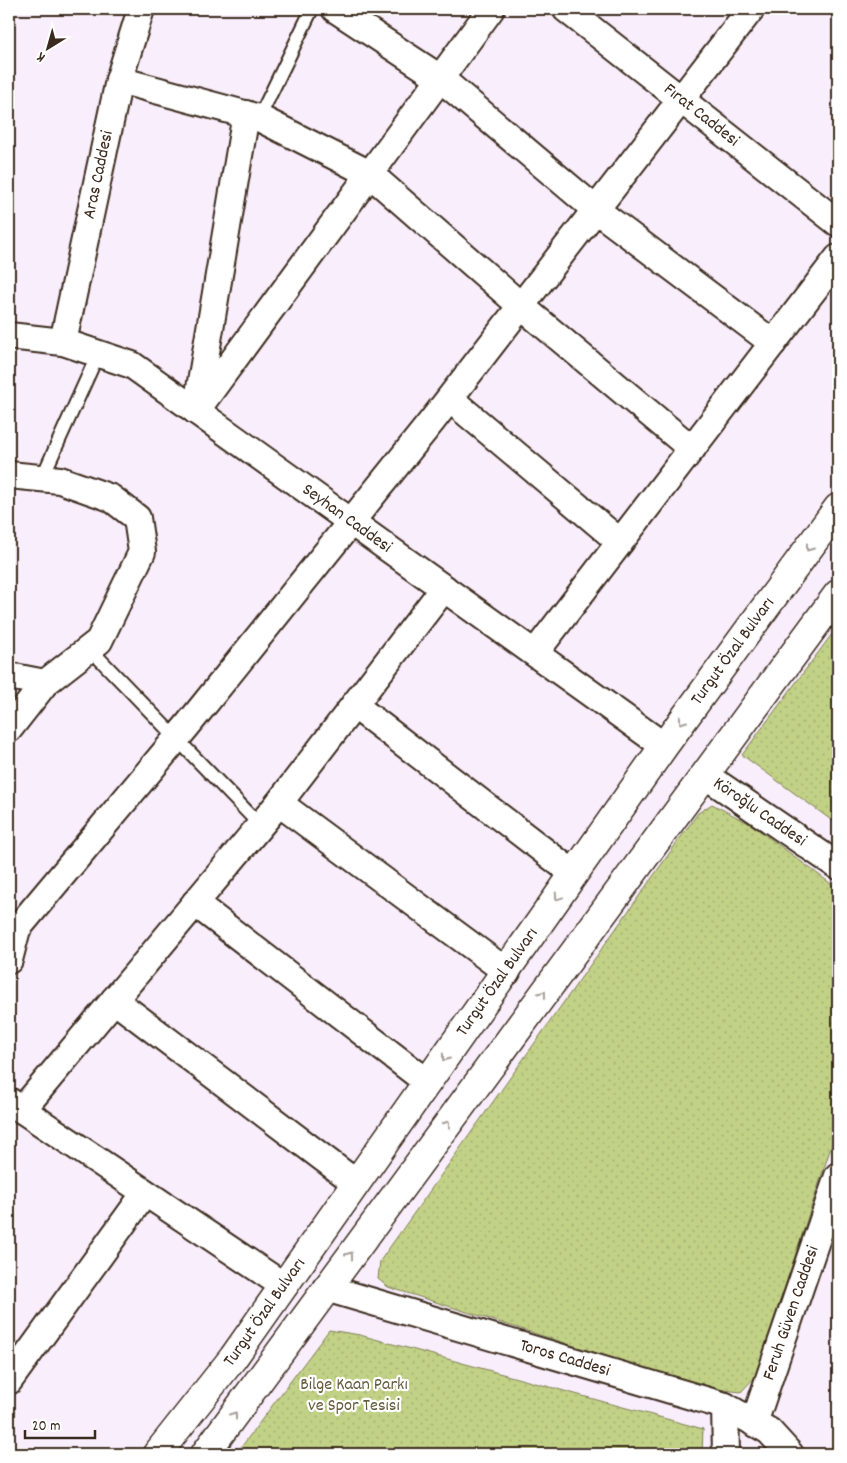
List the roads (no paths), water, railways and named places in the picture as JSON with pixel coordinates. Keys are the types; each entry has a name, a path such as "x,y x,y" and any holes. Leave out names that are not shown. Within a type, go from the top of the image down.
{"street":[{"name":"Aras Caddesi","path":"63,342 119,80 141,9"},
{"path":"336,9 440,78 596,210 773,343"},
{"path":"196,411 491,9"},
{"name":"Fırat Caddesi","path":"566,9 683,98 838,223"},
{"path":"9,960 13,926 176,739 351,522 450,398 751,9"},
{"path":"119,80 252,116 370,174 521,306 692,449"},
{"path":"196,411 252,116"},
{"path":"536,653 838,258"},
{"name":"Seyhan Caddesi","path":"9,336 63,342 132,365 664,746"},
{"path":"450,398 620,542"},
{"path":"9,475 60,480 111,498 138,518 142,552 99,641 45,684 9,729"},
{"name":"Turgut Özal Bulvarı","path":"157,1454 233,1358 427,1082 507,972 664,746 838,508"},
{"path":"284,1286 15,1106 114,1000 279,803 444,588"},
{"name":"Turgut Özal Bulvarı","path":"205,1454 838,594"},
{"path":"9,676 45,684"},
{"path":"354,705 574,874"},
{"name":"Köroğlu Caddesi","path":"705,775 838,866"},
{"path":"279,803 507,972"},
{"path":"195,903 427,1082"},
{"path":"114,1000 356,1183"},
{"name":"Feruh Güven Caddesi","path":"754,1423 838,1176"},
{"path":"13,1363 145,1193"},
{"name":"Toros Caddesi","path":"326,1288 725,1406 769,1431 790,1454"},
{"path":"725,1406 726,1454"}],"lane":[{"path":"252,116 312,9"},
{"path":"42,478 98,354"},
{"path":"90,649 260,825"}],"park label":[{"name":"Bilge Kaan Parkı ve Spor Tesisi","path":"354,1395"}]}
